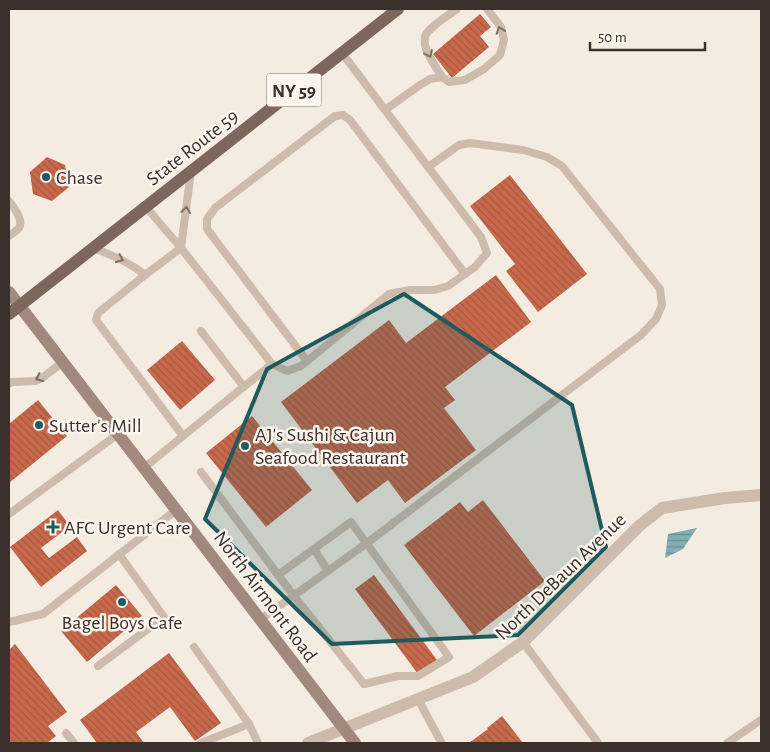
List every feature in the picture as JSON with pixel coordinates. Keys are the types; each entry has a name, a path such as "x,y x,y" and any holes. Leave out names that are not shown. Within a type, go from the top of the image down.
{"main road":[{"name":"State Route 59","path":"9,314 398,9"}],"street":[{"name":"North Airmont Road","path":"9,292 355,743"},
{"name":"North DeBaun Avenue","path":"308,743 473,677 523,642 639,526 662,508 725,498 761,495"}],"lane":[{"path":"457,9 428,31 424,38 426,48 442,77 448,82 465,80 484,69 500,55 504,40 501,27 487,9"},
{"path":"146,207 181,248 272,364 287,371 301,366 389,294 410,290 434,290 448,286 475,267 487,253 481,237 342,53"},
{"path":"385,110 430,79 442,77"},
{"path":"307,361 207,229 207,219 215,208 335,116 343,115 350,120 465,274"},
{"path":"261,620 367,543 641,335 656,319 662,305 660,289 562,166 547,157 522,150 470,143 459,145 428,167"},
{"path":"183,436 96,320 98,313 145,274 181,248 191,171"},
{"path":"9,202 20,219 18,229 9,236"},
{"path":"93,248 123,260 145,274"},
{"path":"201,331 244,387"},
{"path":"10,383 35,381 63,362"},
{"path":"144,468 272,364"},
{"path":"9,514 118,434"},
{"path":"201,472 278,575 294,596 364,684 398,676 418,676 449,657 352,522 278,575"},
{"path":"9,622 43,614 176,510"},
{"path":"314,549 328,571"},
{"path":"98,666 164,617 119,554"},
{"path":"523,642 598,743"},
{"path":"194,647 249,724 258,743"},
{"path":"418,699 441,743"},
{"path":"727,743 761,720"},
{"path":"201,743 249,724"},
{"path":"66,733 74,743"}],"highlighted area":[{"path":"404,294 572,405 606,547 518,635 332,644 205,519 267,369"}],"water":[{"path":"697,528 683,549 665,558 668,534"}],"building":[{"path":"480,14 491,27 480,36 489,47 452,78 433,54"},
{"path":"47,157 65,165 69,187 52,201 33,194 30,172"},
{"path":"510,175 587,274 538,312 506,271 515,264 470,206"},
{"path":"496,275 531,322 445,387 455,400 444,408 476,450 405,503 388,480 357,503 281,402 389,320 406,343"},
{"path":"182,341 215,380 180,410 147,370"},
{"path":"38,400 67,436 9,483 9,424"},
{"path":"252,416 312,490 266,527 206,453"},
{"path":"483,500 545,581 474,636 404,545 460,502 468,512"},
{"path":"58,510 70,526 41,548 49,558 77,537 87,551 41,587 10,547"},
{"path":"374,575 437,660 418,674 355,589"},
{"path":"116,585 142,616 87,662 61,631"},
{"path":"15,644 67,712 48,726 56,736 47,743 9,743 9,650"},
{"path":"169,653 221,723 195,741 170,707 136,732 144,743 97,743 80,720"},
{"path":"502,716 523,743 469,743 488,729"}],"place":[{"name":"Chase","path":"46,177"},
{"name":"Sutter's Mill","path":"39,425"},
{"name":"AJ's Sushi & Cajun Seafood Restaurant","path":"245,446"},
{"name":"AFC Urgent Care","path":"53,527"},
{"name":"Bagel Boys Cafe","path":"122,602"}]}
